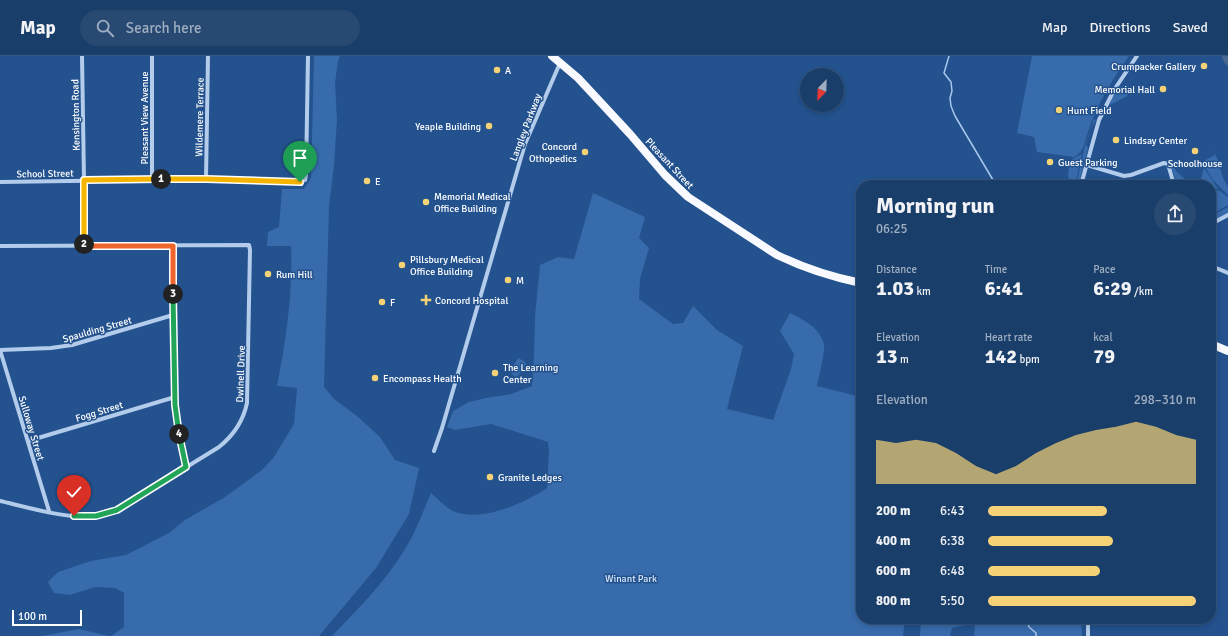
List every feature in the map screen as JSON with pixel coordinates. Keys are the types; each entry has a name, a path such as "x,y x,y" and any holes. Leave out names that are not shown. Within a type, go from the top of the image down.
{"main road":[{"name":"Pleasant Street","path":"552,56 578,78 630,134 665,175 697,204 777,255 820,274 856,282"},
{"path":"1216,346 1228,351"}],"street":[{"name":"Kensington Road","path":"82,56 84,246"},
{"name":"Pleasant View Avenue","path":"152,56 152,179"},
{"name":"Wildemere Terrace","path":"206,179 208,56"},
{"name":"School Street","path":"0,182 152,179 300,182 305,180 308,56"},
{"path":"1082,180 1099,120 1114,90 1137,56"},
{"name":"Langley Parkway","path":"434,451 525,144 560,63"},
{"path":"1087,165 1124,176 1131,175 1164,163 1168,164 1173,180"},
{"path":"1216,221 1228,215"},
{"name":"Dwinell Drive","path":"0,501 74,516 85,517 107,514 117,510 219,447 234,432 245,413 247,403 249,245 173,246"},
{"path":"0,246 173,246 173,315 176,417 186,467"},
{"path":"1216,268 1228,273"},
{"name":"Spaulding Street","path":"0,350 51,348 72,345 173,315"},
{"name":"Sulloway Street","path":"0,350 49,511"},
{"name":"Fogg Street","path":"28,441 175,397"},
{"path":"1088,624 1088,636"}],"green space":[{"path":"314,56 340,56 335,83 337,120 329,207 324,387 334,399 357,416 380,437 395,460 419,468 409,514 376,568 319,636 111,636 124,627 124,593 115,588 95,587 70,595 54,593 48,582 58,572 91,561 126,555 169,533 185,520 225,497 262,470 274,457 294,424 297,388 277,386 288,316 291,281 291,246 267,246 268,232 279,227 282,189 304,189 311,178"},
{"name":"Hunt Field","path":"1032,56 1129,56 1100,102 1084,146 1078,155 1074,157 1037,152 1034,137 1017,133"},
{"path":"1121,86 1124,87 1128,94 1127,96 1110,105 1112,98"},
{"path":"1094,119 1096,120 1091,129 1086,145 1088,148 1080,180 1077,180 1085,146"},
{"path":"1213,150 1217,158 1223,178 1228,187 1228,195 1216,183 1216,180 1213,180 1202,162 1215,155"},
{"path":"1082,154 1076,180 1070,180 1068,177 1069,165 1071,165 1072,159"},
{"path":"1171,165 1186,180 1176,180"},
{"path":"1204,168 1212,180 1201,180"},
{"path":"1216,190 1220,191 1228,197 1228,205 1216,212"},
{"name":"Winant Park","path":"593,193 645,217 639,238 649,248 640,279 639,299 673,324 683,323 693,306 717,330 743,346 727,409 773,420 791,369 794,354 780,331 790,313 815,329 824,345 822,364 817,386 856,396 856,624 904,624 903,636 332,636 352,616 397,561 413,536 431,493 445,506 455,512 478,515 490,513 515,505 547,488 548,442 491,424 455,430 447,427 453,411 469,402 511,394 532,386 535,316 540,265 558,257 574,259"},
{"path":"1228,207 1228,213 1216,219 1216,213"},
{"path":"518,358 526,364 516,379 510,371"},
{"path":"921,624 970,624 952,628 950,636 920,636"},
{"path":"975,624 1081,624 1082,636 974,636"},
{"path":"79,629 109,636 42,636"}],"waterway":[{"path":"949,56 944,73 951,82 951,106 955,116 993,180"},
{"path":"1226,56 1228,61"},
{"path":"1028,624 1029,627 1036,633 1036,636"}],"place":[{"name":"Crumpacker Gallery","path":"1204,66"},
{"name":"A","path":"497,70"},
{"name":"Memorial Hall","path":"1163,89"},
{"name":"Hunt Field","path":"1059,110"},
{"name":"Yeaple Building","path":"489,126"},
{"name":"Lindsay Center","path":"1116,140"},
{"name":"Schoolhouse","path":"1195,151"},
{"name":"Concord Othopedics","path":"585,152"},
{"name":"Guest Parking","path":"1050,162"},
{"name":"E","path":"367,181"},
{"name":"Memorial Medical Office Building","path":"426,202"},
{"name":"Pillsbury Medical Office Building","path":"402,265"},
{"name":"Rum Hill","path":"268,274"},
{"name":"M","path":"508,280"},
{"name":"Concord Hospital","path":"426,300"},
{"name":"F","path":"382,302"},
{"name":"The Learning Center","path":"495,373"},
{"name":"Encompass Health","path":"375,378"},
{"name":"Granite Ledges","path":"490,477"}],"route":[{"path":"74,516 96,516 117,510 186,467 175,405 173,246 84,246 84,180 206,179 300,182"}]}
